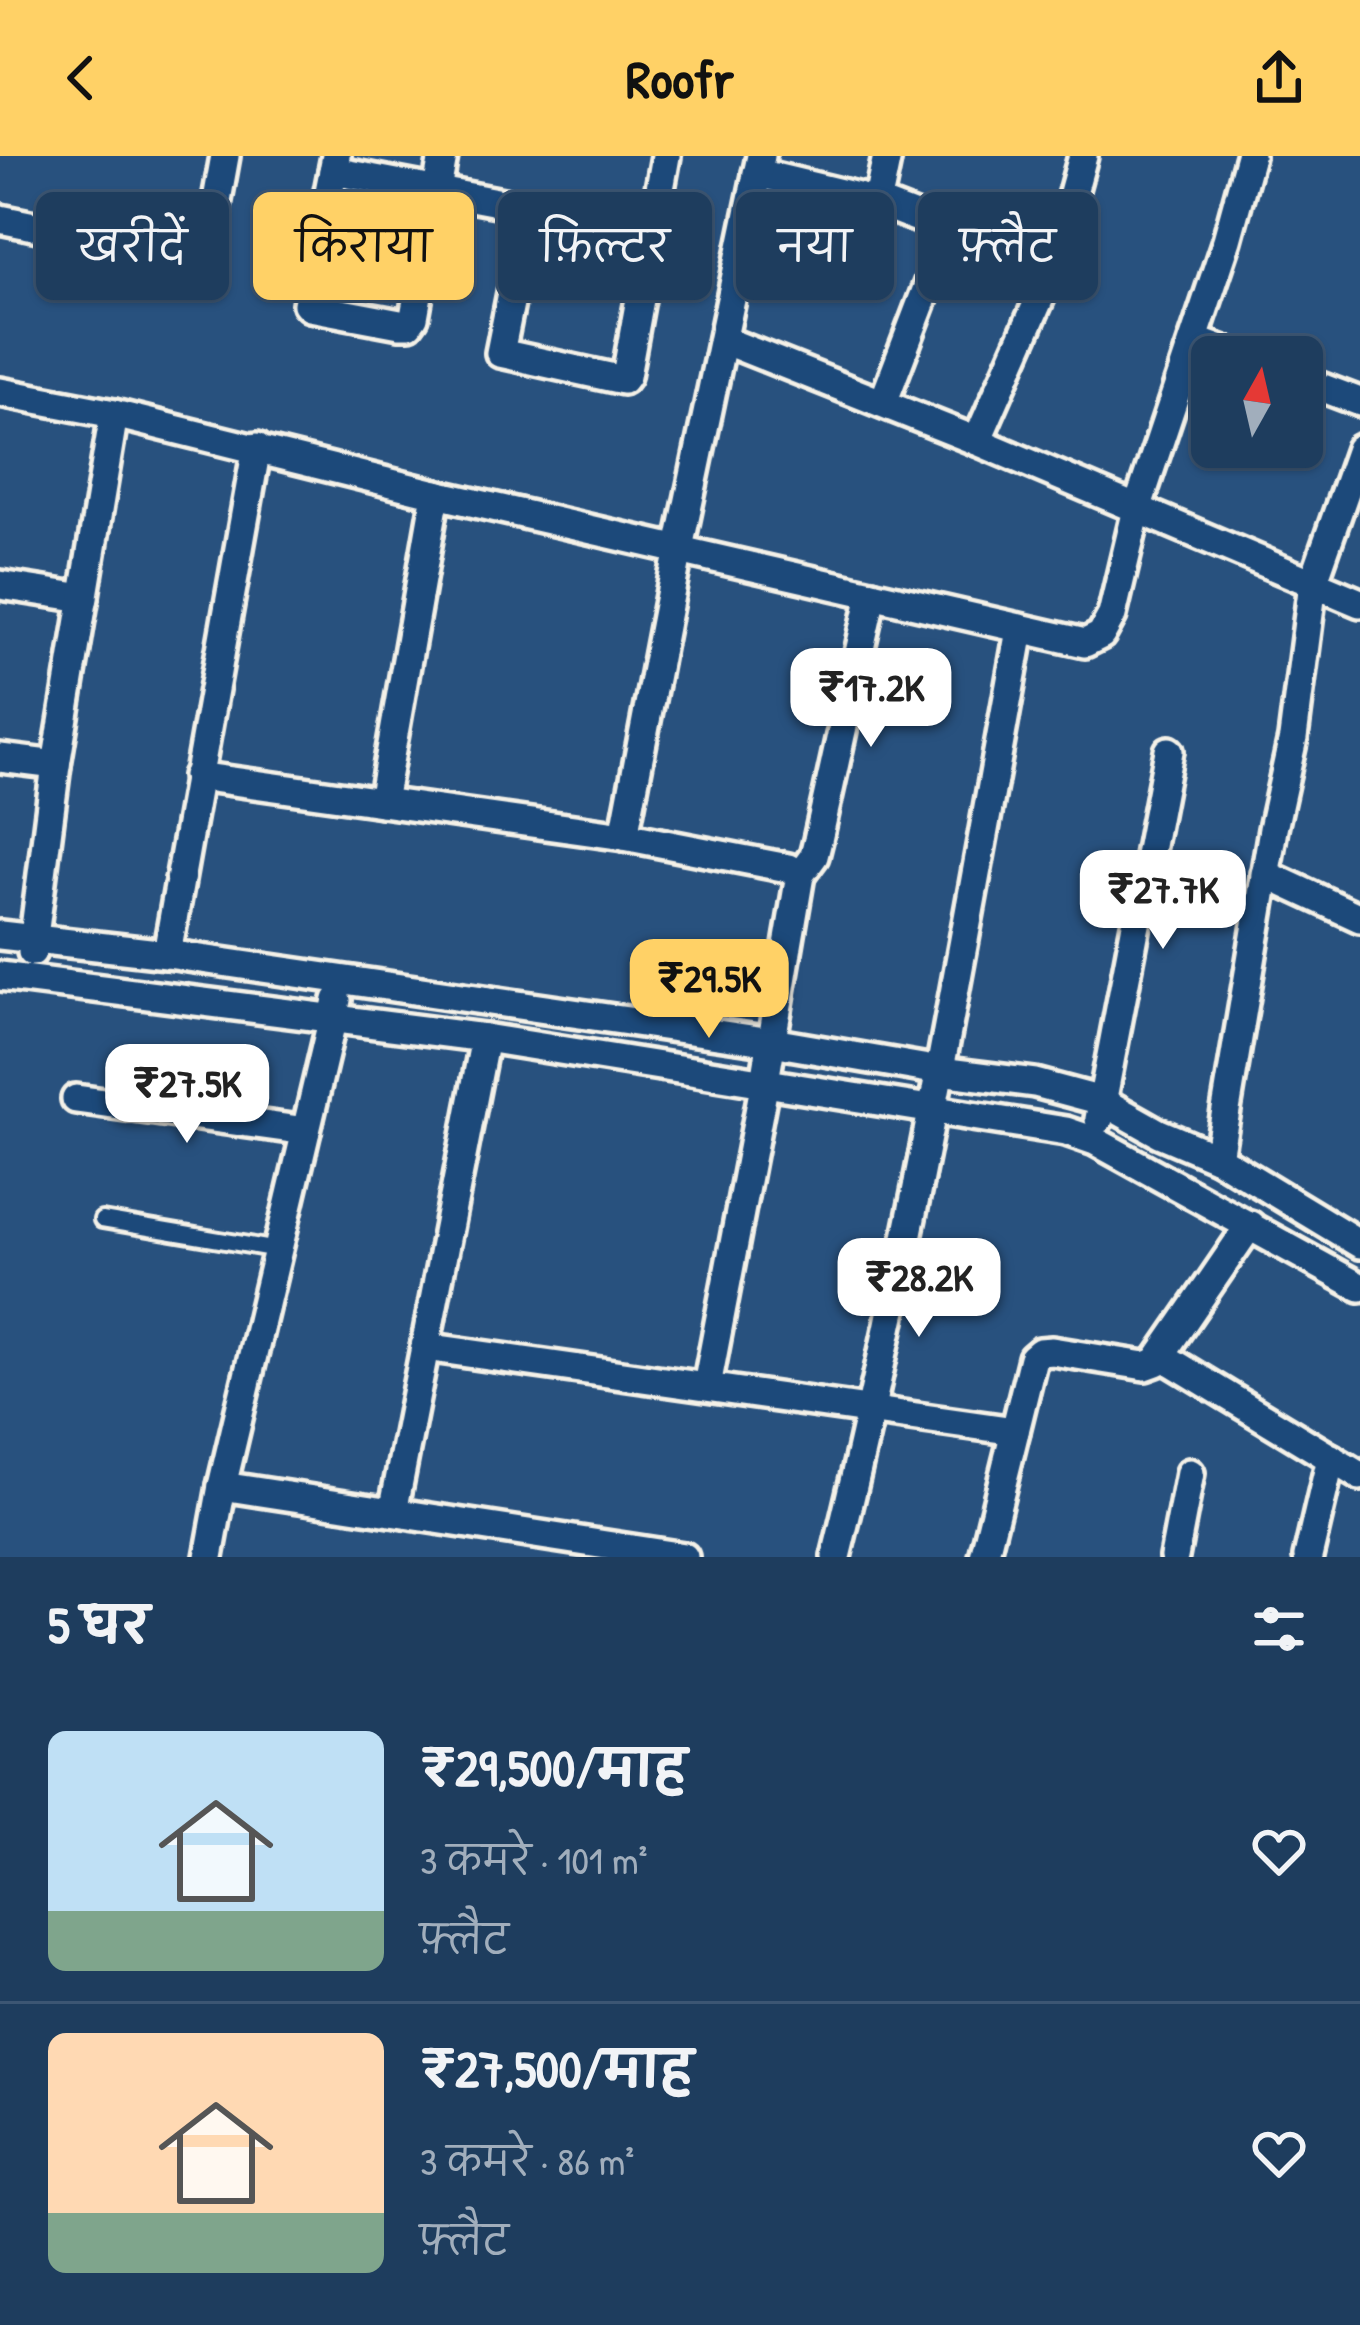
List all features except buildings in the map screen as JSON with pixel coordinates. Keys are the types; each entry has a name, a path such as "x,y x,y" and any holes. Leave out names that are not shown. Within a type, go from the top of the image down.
{"street":[{"path":"0,220 203,257 226,156"},
{"path":"443,156 437,191 414,317 409,324 310,307 307,298 335,164 437,191 498,202"},
{"path":"659,192 666,156"},
{"path":"880,192 887,156"},
{"path":"1072,192 1081,156"},
{"path":"1195,336 1250,156"},
{"path":"624,836 759,165 845,192"},
{"path":"511,300 500,353 622,380 640,300"},
{"path":"883,404 922,300"},
{"path":"977,441 1039,300"},
{"path":"723,340 1360,603"},
{"path":"0,392 114,414 436,494 1085,643 1101,635 1112,615 1137,509 1191,349"},
{"path":"1323,388 1360,401"},
{"path":"114,414 56,765 34,938 7,980 485,1038 1066,1131 1095,1141 1357,1277"},
{"path":"167,954 257,448"},
{"path":"1217,1158 1293,738 1313,583 1360,448"},
{"path":"382,802 436,494"},
{"path":"0,585 84,598"},
{"path":"707,1386 800,875 814,856 872,594"},
{"path":"836,1557 934,1108 1020,630"},
{"path":"1095,1141 1169,751"},
{"path":"0,758 56,765"},
{"path":"197,776 624,836 788,868 800,875"},
{"path":"1265,874 1360,917"},
{"path":"0,935 167,954 1035,1083 1102,1102 1217,1158 1360,1244"},
{"path":"209,1557 341,980"},
{"path":"392,1512 485,1038"},
{"path":"76,1099 306,1131"},
{"path":"984,1557 1033,1358 1052,1351 1145,1366 1156,1362 1250,1225"},
{"path":"425,1347 1015,1431"},
{"path":"1162,1356 1360,1476"},
{"path":"1308,1557 1330,1458"},
{"path":"1174,1557 1190,1473"},
{"path":"222,1486 684,1557"}],"lane":[{"path":"102,1220 278,1250"}]}
